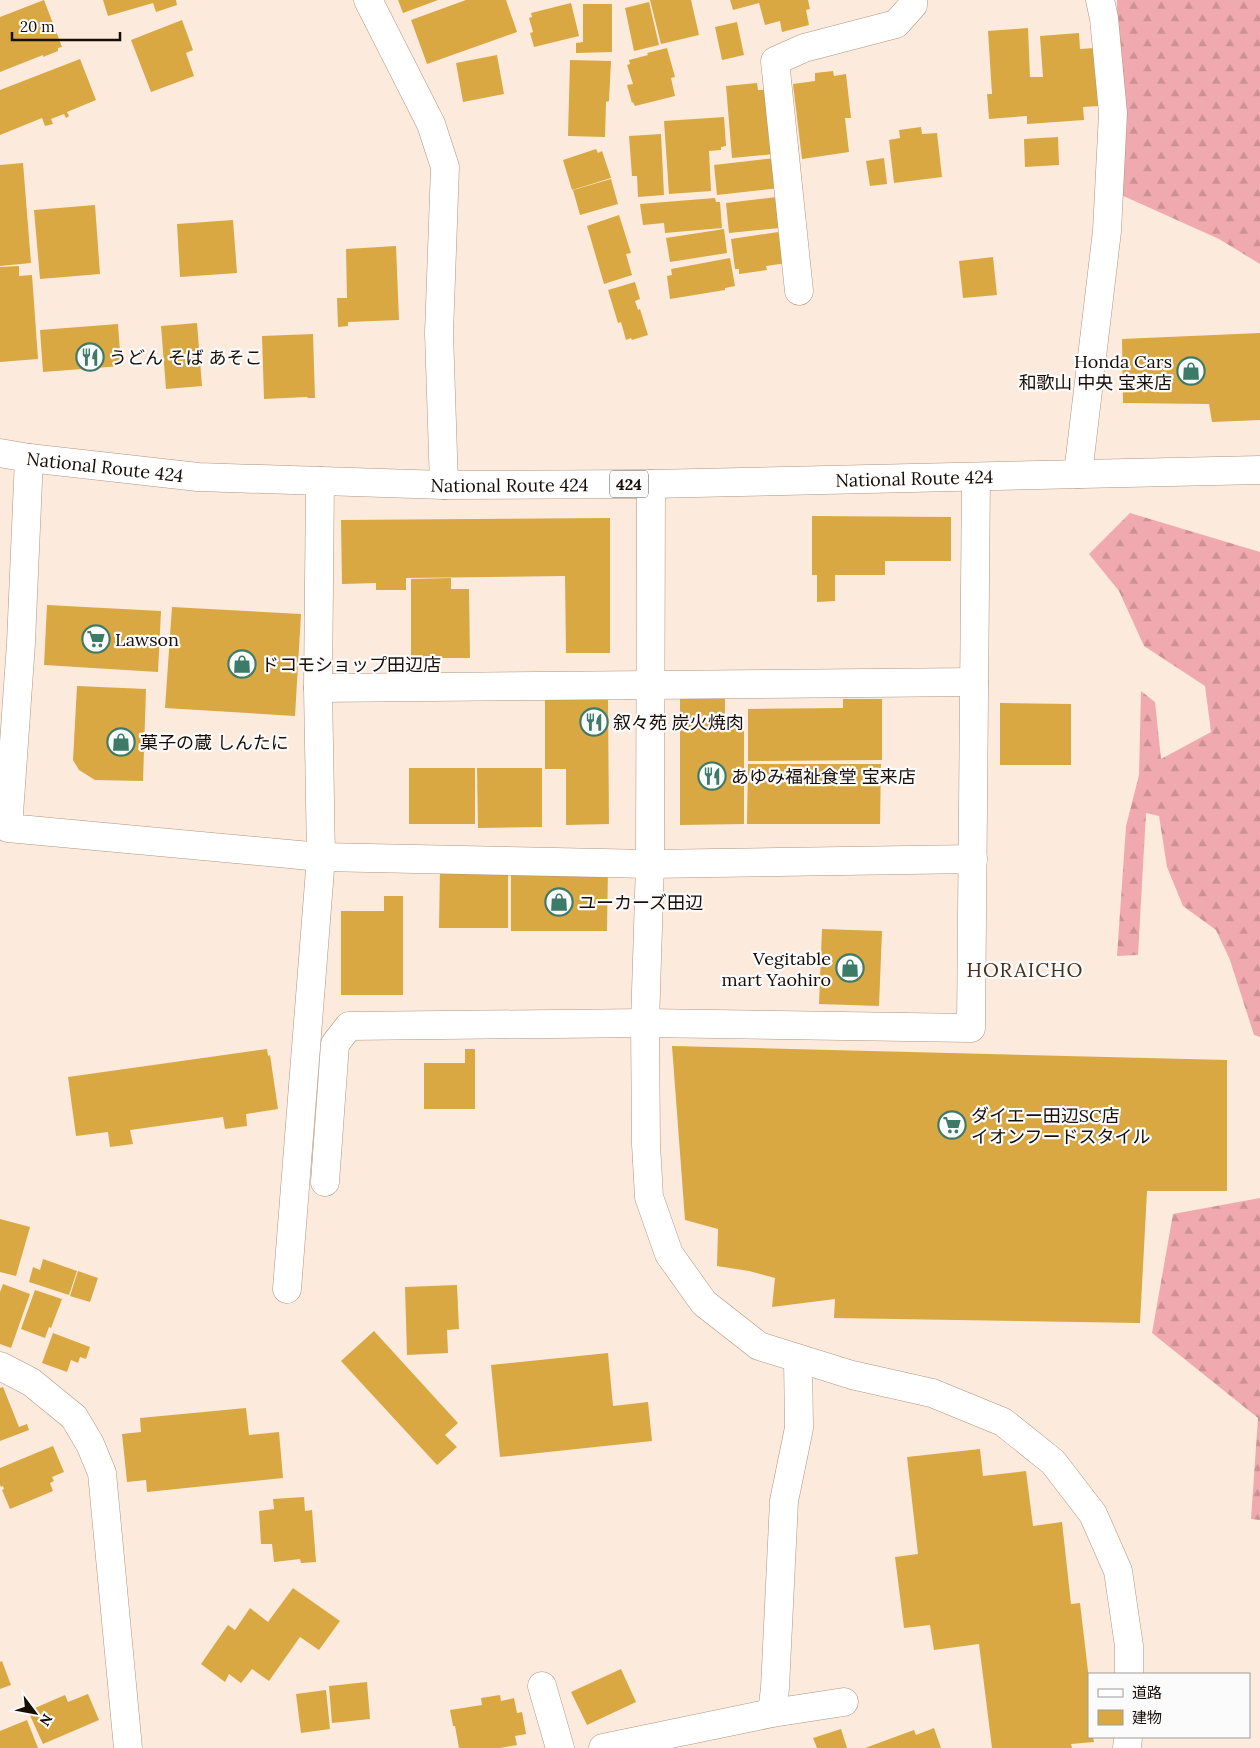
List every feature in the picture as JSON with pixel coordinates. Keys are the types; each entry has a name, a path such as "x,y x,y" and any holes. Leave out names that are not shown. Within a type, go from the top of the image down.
{"main road":[{"path":"368,0 431,124 445,167 439,333 444,485"},
{"path":"798,290 775,61 804,48 896,24 913,4 913,0"},
{"path":"1078,474 1107,231 1113,113 1104,18 1100,0"},
{"name":"National Route 424","path":"0,453 198,477 444,485 651,484 1260,470"},
{"path":"29,458 21,643 8,828 321,857 650,864 972,859"},
{"path":"325,1182 335,1044 349,1026 644,1023 971,1028 976,477"},
{"path":"287,1289 321,857 318,688 320,481"},
{"path":"651,484 650,864 644,1023 646,1144 649,1197 669,1254 704,1303 759,1346 852,1375 932,1393 1003,1422 1053,1462 1093,1514 1118,1571 1129,1646 1130,1673"},
{"path":"318,688 974,682"},
{"path":"772,1714 775,1688 784,1501 799,1428 798,1358"},
{"path":"0,1366 31,1382 74,1417 90,1444 102,1473 128,1748"},
{"path":"542,1686 560,1748"},
{"path":"603,1748 772,1714 844,1702"}],"green space":[{"path":"1117,0 1260,0 1260,264 1219,239 1119,194"},
{"path":"1130,513 1260,552 1260,1037 1254,1035 1230,960 1216,930 1183,906 1167,867 1159,816 1146,813 1138,955 1117,956 1126,826 1139,775 1141,691 1155,702 1161,759 1211,732 1205,686 1144,646 1119,591 1089,554"},
{"path":"1260,1198 1260,1520 1251,1519 1258,1418 1152,1333 1173,1214"}],"building":[{"path":"44,0 62,47 58,48 58,51 0,72 0,17"},
{"path":"103,0 176,0 177,5 156,12 153,3 108,16"},
{"path":"398,0 438,0 403,13"},
{"path":"466,0 506,0 517,32 427,64 411,20"},
{"path":"650,0 691,0 699,35 661,44"},
{"path":"730,0 808,0 810,9 806,10 809,25 782,32 780,21 765,25 759,3 733,10"},
{"path":"649,2 659,45 634,51 625,8"},
{"path":"571,3 579,36 534,47 530,33 533,32 529,18 532,17 531,13"},
{"path":"583,4 612,4 612,52 576,53 576,43 583,42"},
{"path":"182,20 193,50 186,53 194,76 151,92 131,40"},
{"path":"737,22 744,55 722,60 715,27"},
{"path":"1028,28 1030,77 1043,77 1040,36 1079,33 1080,49 1095,48 1099,106 1083,107 1084,120 1027,124 1027,116 989,119 987,94 992,94 988,31"},
{"path":"667,48 675,77 671,78 675,96 635,106 632,103 627,85 633,84 627,65 630,64 629,60"},
{"path":"497,55 504,94 463,102 456,63"},
{"path":"80,59 96,100 67,112 69,116 66,118 64,114 51,119 53,124 45,126 42,118 0,135 0,90"},
{"path":"570,60 611,61 609,101 606,102 605,137 568,136"},
{"path":"833,71 834,76 846,74 851,118 845,118 849,152 802,159 793,84 815,81 815,73"},
{"path":"757,83 758,90 769,90 775,154 732,158 726,86"},
{"path":"724,117 726,146 721,147 721,150 709,151 711,191 669,194 664,121"},
{"path":"921,127 922,134 937,133 942,177 894,183 889,140 900,138 899,130"},
{"path":"661,134 664,195 638,197 637,176 632,176 629,136"},
{"path":"1058,137 1059,165 1025,167 1024,139"},
{"path":"596,149 598,153 602,151 611,178 572,190 563,160"},
{"path":"775,158 779,188 717,195 714,165"},
{"path":"884,158 887,184 870,186 866,161"},
{"path":"23,163 31,263 0,266 0,165"},
{"path":"611,179 618,204 580,215 573,190"},
{"path":"777,197 780,228 729,233 726,203"},
{"path":"715,198 716,202 720,202 722,228 665,233 664,223 643,225 640,204"},
{"path":"95,205 100,274 40,279 34,210"},
{"path":"619,215 631,253 626,254 632,275 604,284 587,226"},
{"path":"233,220 237,273 180,277 177,224"},
{"path":"724,229 727,253 670,262 666,238"},
{"path":"778,232 787,263 766,266 767,270 739,274 739,269 735,269 731,239"},
{"path":"396,246 399,320 348,322 348,326 338,327 337,298 347,298 346,249"},
{"path":"993,257 997,295 963,298 959,261"},
{"path":"730,258 735,286 725,288 725,290 670,299 667,276 672,275 671,269"},
{"path":"19,266 19,276 32,275 38,359 0,362 0,267"},
{"path":"635,282 640,299 635,301 638,310 640,309 648,335 626,340 621,322 618,323 608,290"},
{"path":"197,323 202,386 166,389 161,326"},
{"path":"118,324 121,366 43,372 40,330"},
{"name":"Honda Cars 和歌山 中央 宝来店","path":"1260,333 1260,420 1212,422 1209,404 1123,403 1122,339"},
{"path":"313,334 315,398 264,399 262,336"},
{"path":"812,516 951,517 951,561 885,561 885,575 835,575 835,601 817,602 817,575 812,575"},
{"path":"610,518 610,653 566,653 565,576 406,578 406,590 376,590 376,583 342,584 341,520"},
{"path":"451,578 451,589 469,589 470,658 411,658 411,579"},
{"path":"47,605 161,611 158,672 44,665"},
{"path":"172,607 301,614 295,716 165,708"},
{"path":"77,686 146,689 143,781 95,780 79,770 73,760"},
{"name":"あゆみ福祉食堂 宝来店","path":"725,696 725,728 744,727 744,824 680,825 680,697"},
{"path":"608,698 609,824 566,825 566,769 545,769 545,699"},
{"path":"843,699 882,699 882,760 748,761 748,709 843,708"},
{"path":"1000,703 1071,704 1071,765 1000,765"},
{"path":"748,764 881,764 880,824 747,824"},
{"path":"409,768 475,768 475,824 409,824"},
{"path":"477,768 542,768 542,827 478,828"},
{"path":"440,868 508,868 508,928 439,928"},
{"name":"ユーカーズ田辺","path":"608,868 607,931 511,931 511,873"},
{"path":"384,896 403,896 403,995 341,995 341,911 384,911"},
{"name":"Vegitable mart Yaohiro","path":"822,929 882,931 879,1006 819,1004"},
{"name":"ダイエー田辺SC店 イオンフードスタイル","path":"672,1046 1227,1060 1227,1191 1147,1191 1140,1323 834,1318 835,1299 772,1307 775,1278 749,1271 717,1266 718,1229 685,1220"},
{"path":"267,1049 268,1056 270,1055 278,1109 246,1114 247,1126 225,1129 223,1117 130,1130 133,1144 110,1147 108,1132 76,1136 68,1077"},
{"path":"465,1049 475,1049 475,1109 424,1109 424,1063 465,1063"},
{"path":"0,1219 30,1227 16,1276 0,1272"},
{"path":"43,1259 77,1271 69,1295 29,1282 33,1267 40,1270"},
{"path":"78,1271 98,1278 90,1302 70,1296"},
{"path":"3,1284 30,1294 11,1348 0,1344 0,1292"},
{"path":"457,1285 459,1329 447,1330 448,1353 407,1355 405,1287"},
{"path":"35,1290 62,1299 51,1328 49,1327 45,1338 21,1329"},
{"path":"374,1331 458,1423 445,1435 457,1447 437,1465 341,1361"},
{"path":"53,1333 90,1347 86,1359 80,1357 78,1363 71,1360 67,1372 42,1363"},
{"path":"608,1353 613,1406 648,1402 652,1441 500,1457 491,1365"},
{"path":"3,1387 19,1427 27,1424 29,1430 0,1441 0,1388"},
{"path":"246,1408 249,1435 279,1432 283,1478 147,1492 146,1480 127,1482 122,1434 141,1432 140,1418"},
{"path":"53,1446 64,1472 52,1477 54,1481 50,1483 53,1491 10,1509 2,1490 4,1489 3,1486 1,1487 0,1485 0,1468"},
{"path":"980,1449 983,1476 1026,1471 1033,1526 1062,1522 1071,1604 1080,1603 1088,1673 1088,1738 1093,1738 1094,1742 1071,1744 1072,1748 992,1748 979,1644 934,1650 930,1625 904,1628 895,1557 918,1554 907,1457"},
{"path":"304,1497 305,1511 312,1510 316,1562 301,1563 300,1559 274,1562 272,1544 261,1544 259,1511 274,1509 273,1499"},
{"path":"293,1588 340,1621 319,1650 300,1637 269,1681 252,1669 241,1683 229,1674 225,1682 201,1664 228,1625 235,1630 250,1608 268,1622"},
{"path":"2,1661 11,1685 0,1689 0,1662"},
{"path":"621,1669 636,1702 587,1725 571,1692"},
{"path":"367,1682 370,1719 332,1723 329,1686"},
{"path":"326,1690 330,1729 301,1733 296,1694"},
{"path":"88,1694 99,1720 43,1744 28,1711 65,1695 68,1702"},
{"path":"500,1695 501,1701 514,1698 517,1713 522,1712 526,1734 515,1736 517,1745 500,1748 459,1748 450,1710 482,1705 481,1698"},
{"path":"27,1720 38,1748 0,1748 0,1731"},
{"path":"934,1728 941,1748 865,1748 914,1730 916,1735"},
{"path":"841,1729 847,1748 817,1748 813,1738"}],"place":[{"name":"うどん そば あそこ","path":"90,357"},
{"name":"Honda Cars 和歌山 中央 宝来店","path":"1191,371"},
{"name":"Lawson","path":"96,639"},
{"name":"ドコモショップ田辺店","path":"242,664"},
{"name":"叙々苑 炭火焼肉","path":"594,722"},
{"name":"菓子の蔵 しんたに","path":"121,742"},
{"name":"あゆみ福祉食堂 宝来店","path":"712,776"},
{"name":"ユーカーズ田辺","path":"559,902"},
{"name":"Vegitable mart Yaohiro","path":"850,968"},
{"name":"ダイエー田辺SC店 イオンフードスタイル","path":"952,1125"}],"district":[{"name":"HORAICHO","path":"1025,969"}]}
